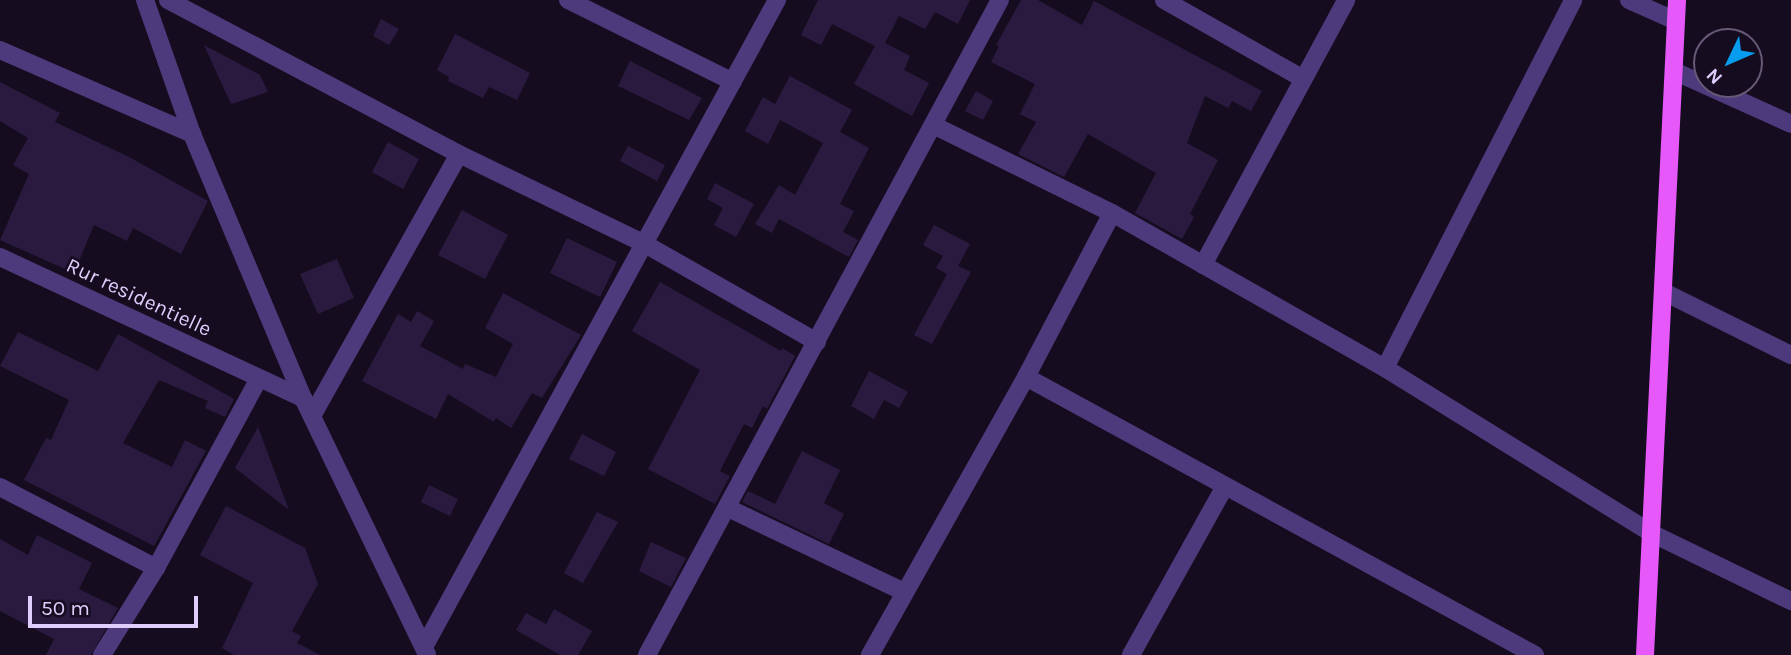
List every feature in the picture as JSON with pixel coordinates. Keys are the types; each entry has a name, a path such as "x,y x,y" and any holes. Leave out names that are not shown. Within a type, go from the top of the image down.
{"main road":[{"path":"1645,655 1676,72 1677,0"}],"street":[{"path":"145,0 192,134 303,398 426,651"},
{"path":"168,0 459,154 645,244 817,342"},
{"path":"568,0 733,82"},
{"path":"426,651 777,0"},
{"path":"647,655 1000,0"},
{"path":"1164,0 1302,78"},
{"path":"1203,265 1346,0"},
{"path":"1385,368 1573,0"},
{"path":"1629,0 1676,21"},
{"path":"0,50 192,134"},
{"path":"1676,72 1791,124"},
{"path":"933,125 1112,214 1385,368 1651,533 1791,601"},
{"path":"312,416 459,154"},
{"path":"870,655 1026,377 1112,214"},
{"name":"Rur residentielle","path":"0,257 303,398"},
{"path":"1664,292 1791,355"},
{"path":"1026,377 1224,488 1535,655"},
{"path":"107,653 259,378"},
{"path":"0,487 156,568"},
{"path":"1135,654 1224,488"},
{"path":"728,508 904,592"}],"building":[{"path":"818,0 970,0 958,24 935,12 925,29 899,16 885,43 910,56 904,70 929,83 912,116 854,84 875,46 832,24 821,45 801,35"},
{"path":"1021,0 1038,0 1082,25 1094,1 1262,91 1251,111 1232,101 1228,108 1205,96 1187,143 1218,160 1190,214 1194,217 1182,239 1135,213 1156,173 1088,134 1064,177 1018,154 1036,122 1020,114 1035,84 991,62 999,46 996,45"},
{"path":"381,19 399,29 389,45 373,36"},
{"path":"455,34 530,73 517,100 489,87 483,98 448,81 449,77 437,70"},
{"path":"204,45 260,75 268,92 231,104"},
{"path":"630,61 702,98 689,120 618,86"},
{"path":"790,76 852,110 840,132 869,148 840,204 854,211 843,232 858,240 849,257 779,219 772,233 755,224 779,185 795,195 823,143 780,120 768,144 745,131 763,97 775,104"},
{"path":"0,82 60,113 55,122 129,157 208,201 181,254 133,228 127,241 94,225 74,273 0,240 29,174 13,165 28,138 0,121"},
{"path":"976,91 993,101 983,120 965,111"},
{"path":"388,142 419,159 403,189 372,172"},
{"path":"628,146 665,165 657,181 620,161"},
{"path":"715,183 754,204 736,237 714,225 723,208 707,199"},
{"path":"462,210 508,235 485,279 438,255"},
{"path":"934,225 970,244 958,266 971,272 932,344 914,335 947,274 936,268 943,256 923,245"},
{"path":"567,238 617,262 600,297 550,273"},
{"path":"337,259 354,298 318,314 300,274"},
{"path":"660,282 781,351 782,348 795,356 767,409 763,406 752,428 744,424 720,471 730,476 715,504 648,469 700,370 632,331"},
{"path":"503,293 581,335 542,398 532,393 511,428 496,418 494,422 448,394 436,419 362,381 398,314 411,322 417,311 434,321 420,346 463,369 465,364 496,377 513,344 485,328"},
{"path":"18,332 98,371 118,334 234,399 225,417 205,408 208,401 159,380 123,443 172,467 185,440 206,451 154,546 24,480 46,438 51,440 69,400 0,366"},
{"path":"869,371 908,392 899,408 884,400 874,419 851,406"},
{"path":"258,427 289,510 235,468"},
{"path":"582,434 616,452 604,476 569,459"},
{"path":"802,451 840,470 824,503 844,514 829,544 742,502 748,491 775,504"},
{"path":"429,485 458,499 450,516 421,502"},
{"path":"226,506 305,548 318,584 292,631 301,636 297,643 320,655 234,655 222,648 253,583 200,555"},
{"path":"597,512 618,522 583,583 564,573"},
{"path":"37,535 92,563 79,589 118,608 91,655 46,655 54,639 0,611 0,539 28,555"},
{"path":"651,542 686,558 671,587 639,571"},
{"path":"554,609 592,631 578,655 560,655 516,630 526,613 546,624"}]}
